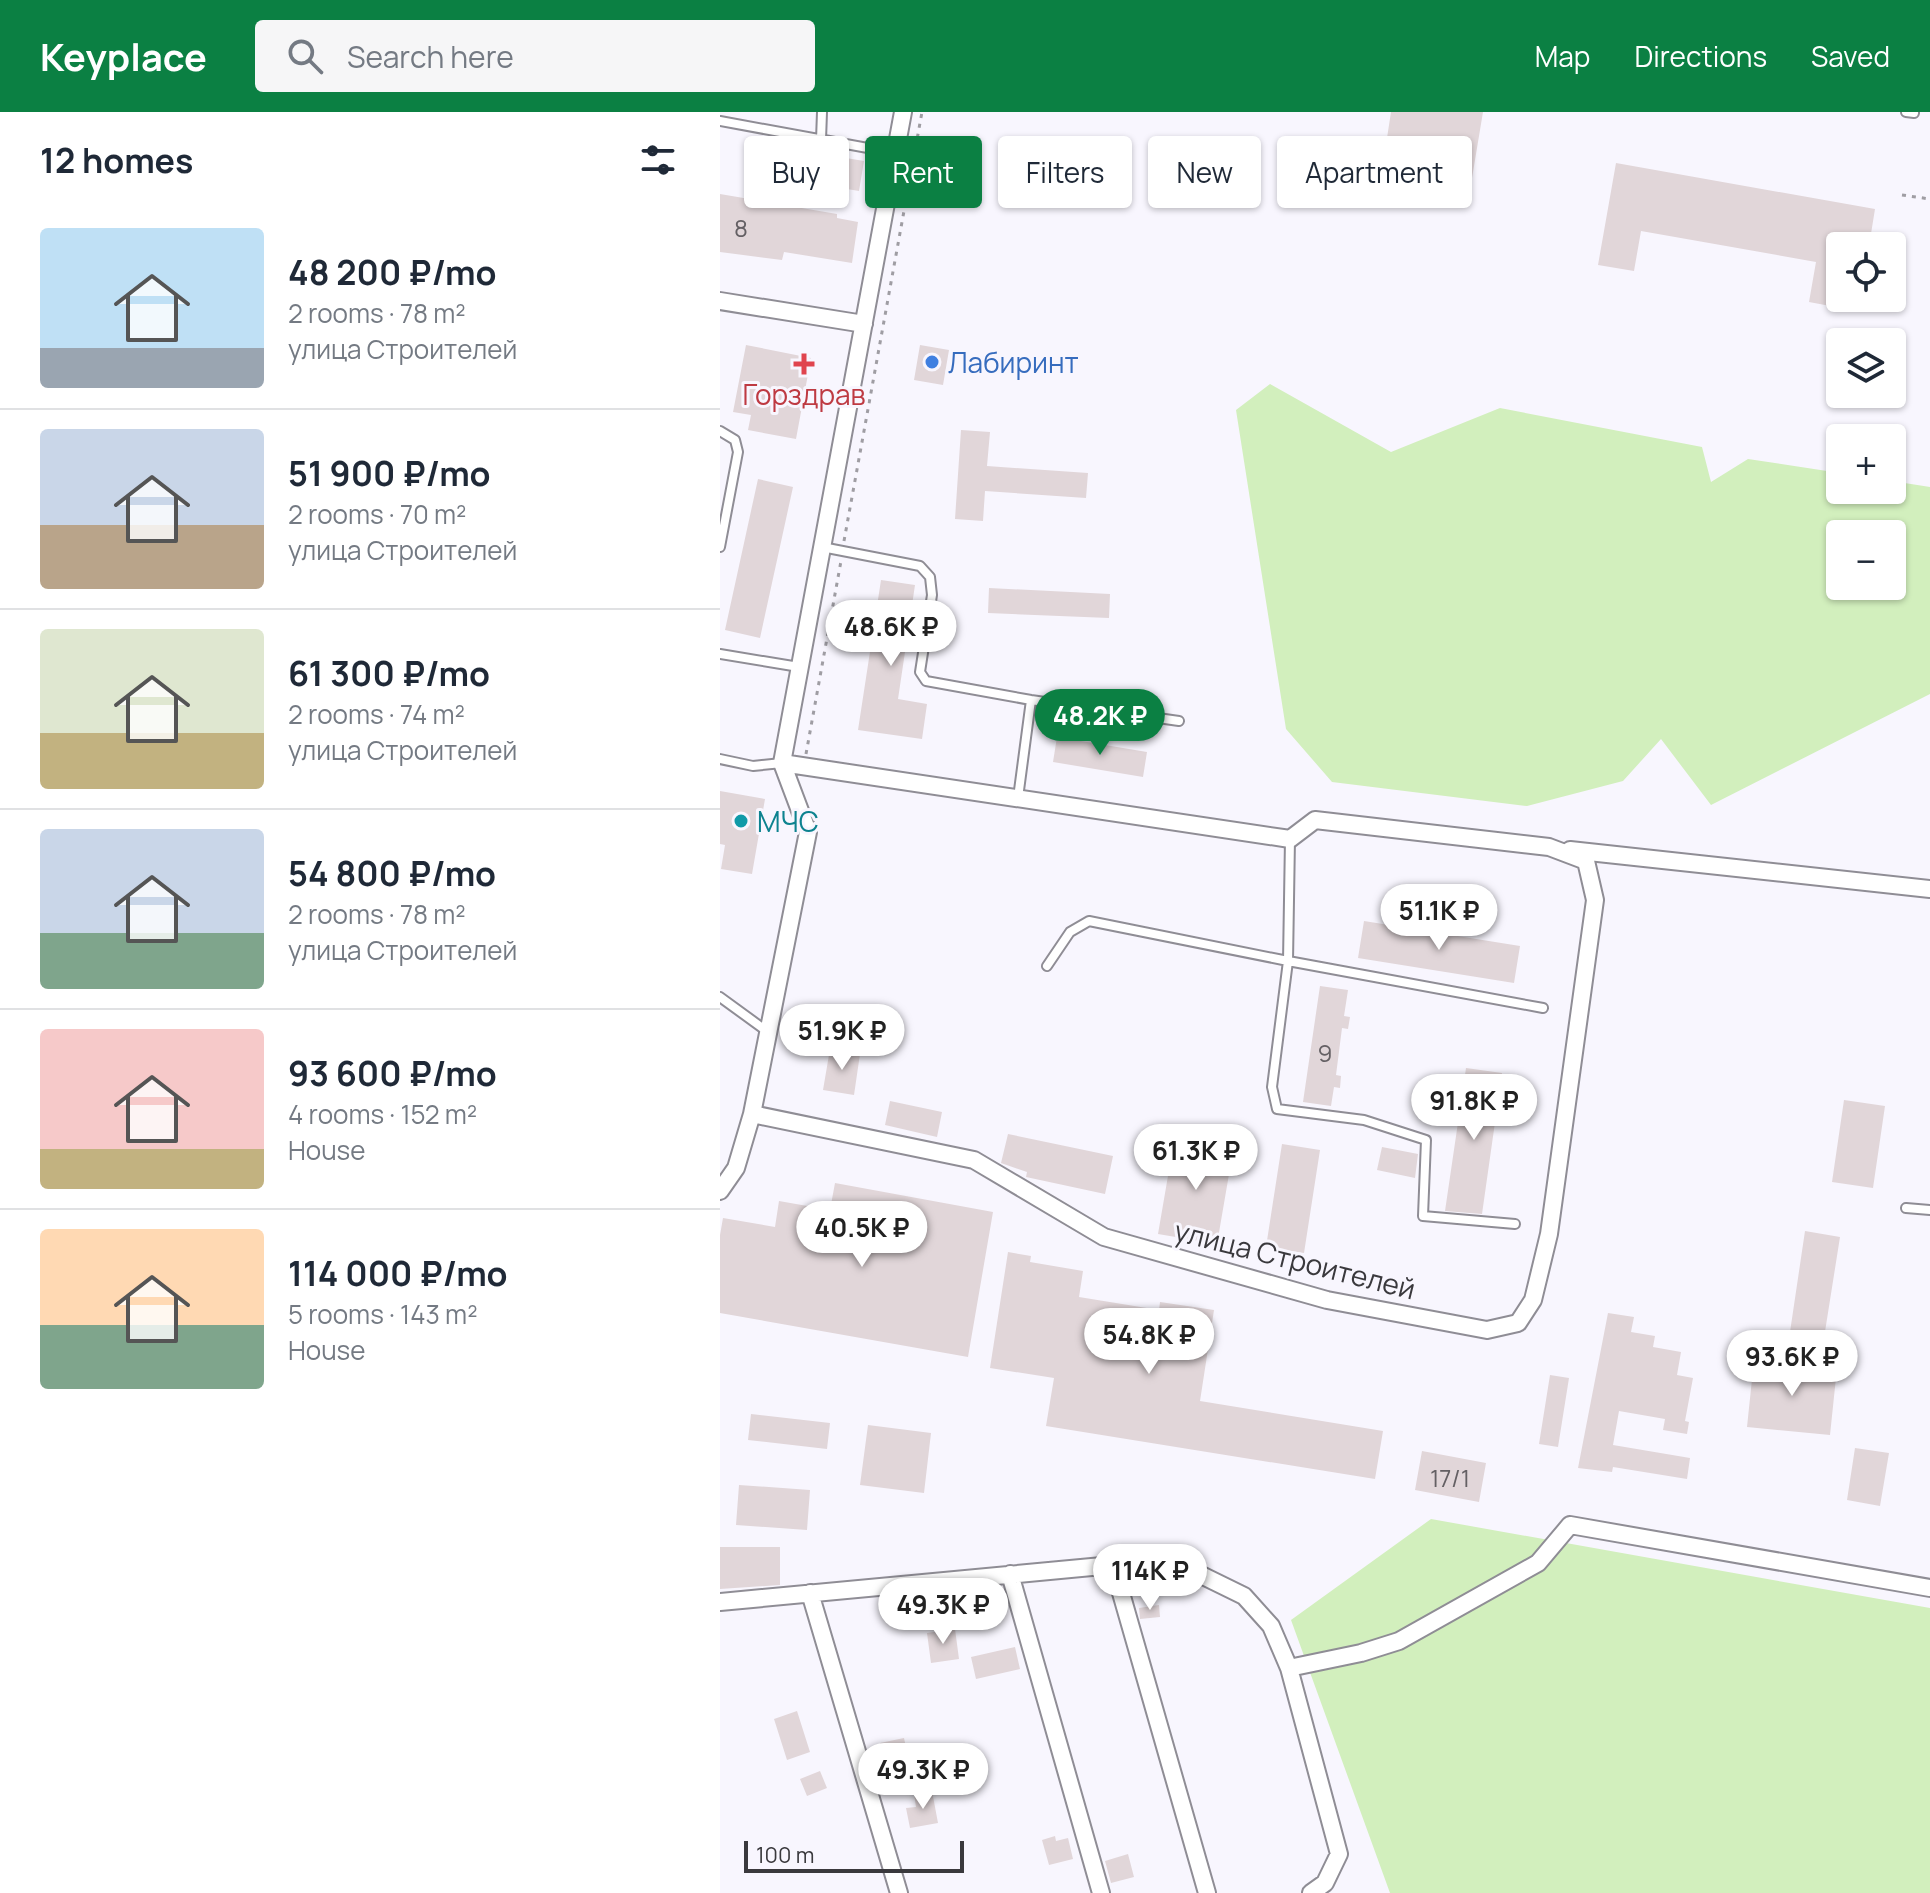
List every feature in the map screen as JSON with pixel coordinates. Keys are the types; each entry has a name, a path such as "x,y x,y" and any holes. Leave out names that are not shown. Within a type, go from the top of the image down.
{"street":[{"path":"898,136 903,112"},
{"path":"720,1191 736,1168 752,1114 808,832 782,763 885,208"},
{"path":"720,301 864,324"},
{"path":"782,763 1290,839"},
{"name":"улица Строителей","path":"752,1114 974,1160 1104,1237 1327,1300 1487,1330 1518,1323 1533,1300 1549,1234 1595,900 1586,861 1549,847 1315,820 1290,839"},
{"path":"1549,847 1930,889"},
{"path":"1289,1668 1361,1653 1399,1641 1538,1563 1570,1525 1930,1588"},
{"path":"1113,1565 1207,1893"},
{"path":"720,1602 1113,1565 1193,1571 1244,1596 1271,1626 1289,1668 1339,1854 1325,1883 1311,1893"},
{"path":"1010,1574 1101,1893"},
{"path":"810,1593 899,1893"}],"lane":[{"path":"821,136 822,112"},
{"path":"720,121 800,136"},
{"path":"720,431 735,440 738,452 720,547"},
{"path":"822,547 920,566 930,577 932,595 920,672 926,681 1179,721"},
{"path":"720,654 800,667"},
{"path":"1018,799 1031,700"},
{"path":"720,759 753,766 782,763"},
{"path":"1290,839 1288,961 1272,1087 1277,1109 1364,1120 1426,1140 1423,1216 1515,1224"},
{"path":"1047,966 1070,932 1089,921 1543,1008"},
{"path":"720,997 769,1032"},
{"path":"1906,1208 1930,1210"}],"path":[{"path":"804,767 922,112"},
{"path":"1902,195 1930,199"}],"green space":[{"path":"1270,384 1391,452 1500,408 1702,447 1711,482 1748,459 1826,471 1826,504 1906,504 1906,483 1930,487 1930,694 1711,805 1661,739 1623,781 1527,806 1332,782 1286,729 1236,410"},
{"path":"1431,1519 1930,1608 1930,1893 1390,1893 1291,1620"}],"building":[{"path":"1391,112 1483,112 1472,178 1472,136 1387,136"},
{"path":"849,158 864,161 859,191 849,189"},
{"path":"1616,163 1875,209 1871,232 1826,232 1826,305 1809,302 1816,262 1641,231 1634,271 1598,265"},
{"path":"720,194 744,198 744,208 802,208 837,214 837,218 858,222 852,263 784,252 782,260 720,252"},
{"path":"746,345 811,358 796,439 748,430 751,415 733,412"},
{"path":"920,345 949,350 943,385 914,380"},
{"path":"961,430 990,432 987,466 1088,473 1086,498 985,491 983,521 955,519"},
{"path":"758,479 793,487 760,638 725,630"},
{"path":"881,580 915,585 898,699 927,704 922,739 858,730"},
{"path":"989,588 1110,594 1109,618 988,613"},
{"path":"1057,737 1147,752 1143,777 1053,762"},
{"name":"МЧС","path":"720,791 765,799 752,874 721,869 725,845 720,844"},
{"path":"1364,921 1520,946 1514,983 1358,958"},
{"path":"1320,986 1348,990 1344,1016 1350,1017 1348,1029 1342,1028 1336,1075 1341,1076 1340,1088 1334,1087 1331,1106 1303,1102"},
{"path":"830,1049 860,1054 854,1095 823,1090"},
{"path":"1466,1068 1502,1073 1482,1214 1445,1211"},
{"path":"1844,1100 1885,1106 1873,1188 1832,1182"},
{"path":"890,1101 942,1112 937,1137 885,1125"},
{"path":"1008,1134 1113,1156 1105,1194 1026,1177 1027,1172 1001,1163"},
{"path":"1174,1141 1233,1151 1217,1244 1158,1234"},
{"path":"1282,1144 1320,1150 1304,1253 1266,1247"},
{"path":"1382,1147 1418,1154 1415,1178 1377,1170"},
{"path":"835,1183 993,1212 968,1357 720,1313 720,1235 723,1218 775,1227 779,1201 830,1210"},
{"path":"1805,1231 1840,1237 1824,1338 1790,1332"},
{"path":"1008,1252 1031,1256 1030,1262 1083,1271 1079,1297 1159,1310 1160,1302 1214,1310 1200,1401 1383,1431 1375,1479 1046,1426 1054,1378 990,1368"},
{"path":"1608,1313 1634,1317 1631,1332 1655,1336 1653,1347 1681,1352 1677,1375 1693,1378 1685,1421 1689,1422 1687,1434 1663,1430 1665,1419 1619,1411 1613,1445 1690,1458 1687,1479 1613,1467 1612,1472 1578,1468"},
{"path":"1754,1360 1837,1368 1830,1435 1747,1427"},
{"path":"1550,1375 1569,1378 1558,1447 1539,1444"},
{"path":"751,1414 830,1423 827,1449 748,1440"},
{"path":"868,1425 931,1433 924,1493 860,1485"},
{"path":"1855,1448 1889,1453 1880,1506 1847,1500"},
{"path":"1422,1451 1486,1463 1479,1502 1415,1490"},
{"path":"739,1485 810,1490 807,1530 736,1525"},
{"path":"720,1547 780,1547 780,1585 720,1589"},
{"path":"1159,1605 1160,1617 1140,1619 1139,1608"},
{"path":"955,1629 959,1659 931,1663 927,1633"},
{"path":"1015,1647 1020,1669 976,1679 971,1657"},
{"path":"797,1711 810,1752 787,1760 774,1719"},
{"path":"904,1738 910,1766 878,1773 873,1749 881,1746 880,1743"},
{"path":"820,1771 827,1788 807,1796 800,1779"},
{"path":"932,1791 938,1823 910,1828 906,1808 916,1807 914,1794"},
{"path":"1055,1836 1056,1841 1068,1838 1073,1859 1049,1865 1042,1840"},
{"path":"1128,1854 1134,1877 1111,1883 1105,1861"}],"place":[{"name":"Лабиринт","path":"932,362"},
{"name":"Горздрав","path":"804,364"},
{"name":"МЧС","path":"741,821"}]}
